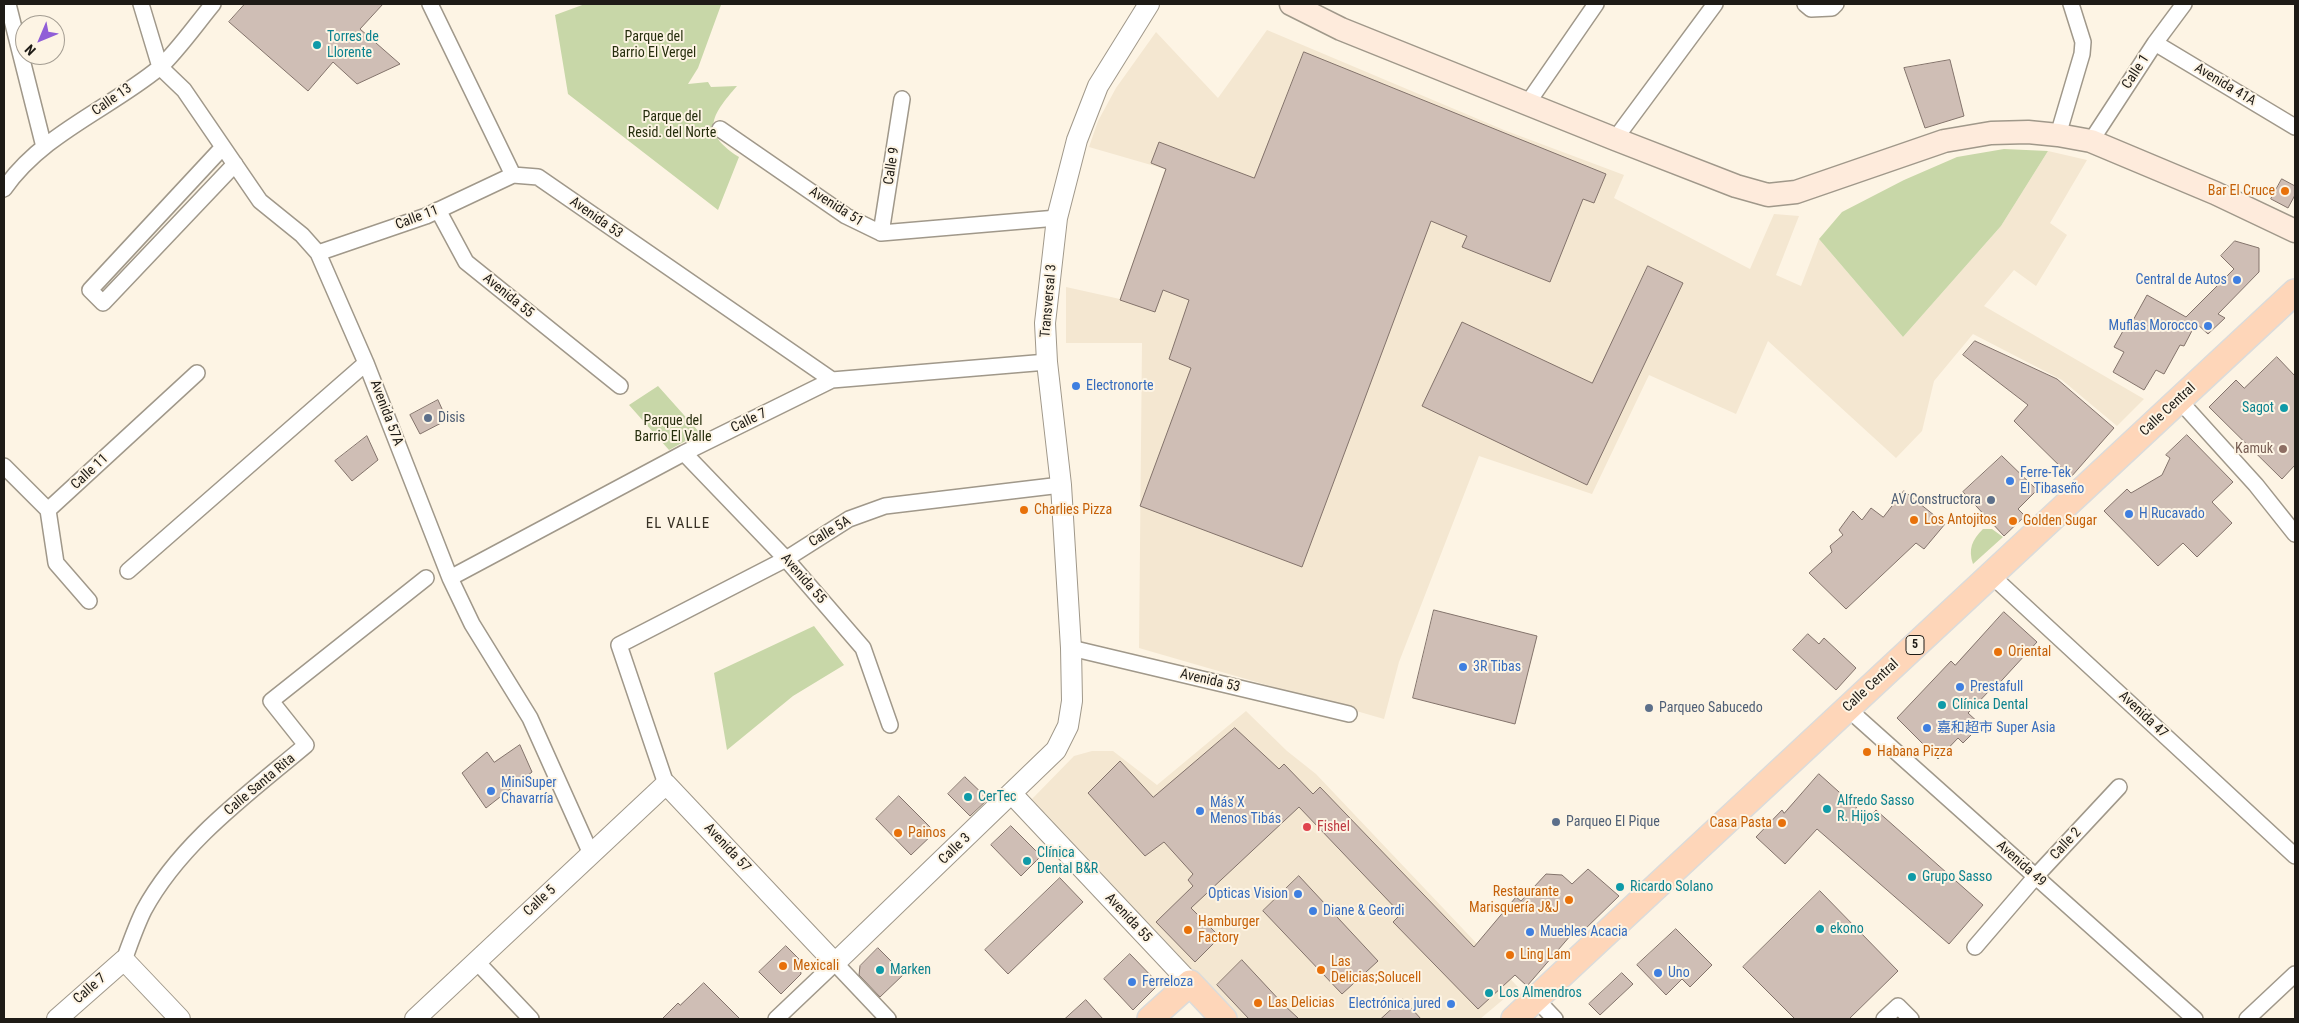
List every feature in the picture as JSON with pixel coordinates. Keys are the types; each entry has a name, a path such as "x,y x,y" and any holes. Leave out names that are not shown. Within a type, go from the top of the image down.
{"main road":[{"path":"1291,4 1341,29 1527,104 1736,186 1768,195 1796,192 1944,141 1991,133 2028,132 2058,134 2091,141 2183,178 2295,231"},
{"name":"Calle Central","path":"1514,1019 2295,292"},
{"path":"1150,1019 1190,983"},
{"name":"Avenida 55","path":"1190,983 1224,1019"}],"street":[{"path":"8,4 44,147"},
{"name":"Avenida 57A","path":"141,4 160,67 184,90 260,201 302,235 318,252 366,363 450,578 472,624 530,718 591,854"},
{"name":"Calle 13","path":"4,189 12,178 44,147 160,67 213,4"},
{"path":"430,4 513,175"},
{"name":"Transversal 3","path":"1071,648 1061,485 1046,362 1045,323 1057,218 1077,140 1098,86 1149,4"},
{"path":"1527,104 1596,4"},
{"path":"1615,139 1715,4"},
{"path":"1805,4 1812,9 1832,8 1836,4"},
{"path":"2058,134 2082,54 2083,42 2071,4"},
{"name":"Calle 1","path":"2091,141 2155,43 2184,4"},
{"name":"Avenida 41A","path":"2155,43 2295,127"},
{"name":"Calle 9","path":"881,233 902,100"},
{"name":"Avenida 51","path":"720,129 846,216 881,233"},
{"path":"223,147 90,290 103,303 235,164"},
{"name":"Calle 11","path":"318,252 438,210 513,175"},
{"name":"Avenida 53","path":"513,175 538,177 832,380"},
{"name":"Avenida 55","path":"438,210 466,262 620,386"},
{"path":"881,233 1057,218"},
{"name":"Calle 7","path":"450,578 684,453 832,380 1046,362"},
{"path":"128,571 366,363"},
{"name":"Calle 11","path":"48,510 198,373"},
{"path":"2179,400 2256,485 2295,534"},
{"name":"Avenida 55","path":"684,453 786,559 863,648 890,725"},
{"path":"4,466 48,510 56,563 89,601"},
{"name":"Calle 5A","path":"619,645 786,559 849,519 885,506 1061,485"},
{"name":"Avenida 47","path":"1991,575 2295,856"},
{"name":"Calle Santa Rita","path":"124,960 144,911 171,870 210,828 306,746 271,701 426,578"},
{"name":"Avenida 57","path":"619,645 666,784 888,1019"},
{"name":"Avenida 53","path":"1071,648 1348,714"},
{"name":"Calle 3","path":"776,1019 1056,750 1068,726 1072,702 1071,648"},
{"name":"Avenida 49","path":"1847,708 2195,1019"},
{"name":"Calle 5","path":"416,1019 666,784"},
{"name":"Calle 2","path":"1975,947 2036,876 2119,787"},
{"name":"Avenida 55","path":"1012,794 1190,983"},
{"path":"124,960 180,1019"},
{"name":"Calle 7","path":"57,1019 124,960"},
{"path":"477,962 531,1019"},
{"path":"2247,1019 2295,974"},
{"path":"1535,998 1555,1019"},
{"path":"1884,1019 1898,1006 1911,1019"}],"shaded area":[{"path":"1267,30 1504,130 1624,175 1614,198 1750,269 1774,214 1799,216 1776,275 1801,286 1819,239 1903,337 2001,226 2048,151 2087,160 2050,223 2067,235 2036,286 2014,270 1984,306 2144,399 2117,426 2062,380 1973,334 1934,381 1922,431 1896,458 1768,341 1736,414 1649,375 1592,494 1479,456 1399,662 1384,719 1139,648 1142,343 1066,343 1066,287 1120,299 1165,169 1089,147 1098,121 1116,88 1156,32 1218,98"},
{"path":"1246,711 1287,751 1316,774 1518,987 1480,1019 1239,1019 1032,799 1074,756 1092,751 1113,751 1157,785"}],"green space":[{"path":"585,4 721,5 698,68 688,84 708,82 711,87 737,86 721,106 714,123 714,131 719,140 739,157 718,210 568,94 555,15"},
{"path":"2004,149 2048,151 2001,226 1903,337 1819,239 1842,212 1904,180 1957,157"},
{"name":"Parque del Barrio El Valle","path":"658,386 700,433 669,450 629,405"},
{"path":"1983,529 1992,529 2003,537 1973,564 1972,545"},
{"path":"814,626 844,665 793,696 727,750 714,673"}],"building":[{"name":"Torres de Llorente","path":"245,4 383,4 360,29 400,64 357,84 333,62 308,91 229,22"},
{"path":"1304,52 1606,174 1594,203 1583,199 1550,282 1462,247 1467,236 1431,221 1302,567 1140,506 1191,368 1169,359 1189,300 1163,290 1155,312 1120,300 1166,169 1151,163 1159,142 1254,178"},
{"path":"1950,60 1964,116 1925,128 1904,68"},
{"name":"Bar El Cruce","path":"2282,179 2295,186 2295,195 2288,208 2271,199"},
{"path":"2235,241 2259,248 2259,272 2218,314 2225,318 2208,334 2196,323 2184,346 2180,345 2164,374 2156,370 2144,390 2113,372 2124,352 2114,347 2128,322 2131,324 2147,295 2186,317 2234,269 2221,256"},
{"path":"1648,266 1683,283 1587,485 1422,406 1462,322 1592,383"},
{"path":"1975,341 2057,379 2114,428 2071,477 2014,421 2028,405 1963,355"},
{"path":"2277,357 2295,376 2295,465 2282,479 2209,407 2236,380 2244,388"},
{"name":"Disis","path":"438,400 447,420 420,434 410,415"},
{"path":"2187,435 2233,482 2212,502 2232,523 2197,557 2183,543 2158,566 2104,511 2127,489 2131,493 2162,475 2170,458 2166,455"},
{"path":"367,436 378,460 352,481 335,461"},
{"path":"2002,456 2037,490 2018,509 2025,516 2004,536 1963,492"},
{"path":"1904,491 1945,524 1924,549 1916,543 1846,609 1809,573 1832,552 1830,546 1843,535 1839,530 1853,511 1862,520 1871,508 1883,517"},
{"path":"1434,610 1537,636 1515,724 1413,698"},
{"path":"2004,612 2037,642 1992,691 1990,690 1968,713 1981,725 1963,743 1958,738 1938,759 1897,718 1951,661 1955,665"},
{"path":"1808,634 1819,644 1824,638 1856,668 1836,690 1793,650"},
{"path":"1235,728 1279,769 1284,764 1313,794 1320,787 1474,947 1516,897 1521,901 1546,874 1562,875 1572,884 1588,869 1619,896 1582,932 1577,928 1527,986 1515,975 1478,1009 1393,922 1401,914 1299,807 1191,908 1220,937 1195,962 1156,922 1193,886 1188,880 1193,874 1164,842 1145,856 1088,793 1120,761 1153,797"},
{"name":"MiniSuper Chavarría","path":"520,745 532,772 486,808 462,773 487,752 494,762"},
{"name":"Grupo Sasso","path":"1819,774 1868,818 1876,810 1983,905 1949,944 1817,829 1785,864 1756,837 1782,810 1784,813"},
{"name":"CerTec","path":"965,777 988,799 970,816 948,794"},
{"path":"899,796 935,832 911,855 876,819"},
{"path":"1011,826 1041,856 1021,876 991,845"},
{"path":"1299,876 1378,961 1342,994 1263,911"},
{"path":"1060,878 1083,902 1008,974 985,950"},
{"name":"ekono","path":"1820,891 1898,971 1849,1019 1795,1019 1743,967"},
{"path":"1676,929 1712,965 1690,987 1682,979 1666,995 1637,965"},
{"name":"Mexicali","path":"786,946 799,959 801,974 781,994 759,972"},
{"name":"Marken","path":"878,948 904,974 880,997 859,975 860,966"},
{"name":"Ferreloza","path":"1130,954 1159,984 1133,1010 1104,979"},
{"path":"1242,960 1299,1019 1249,1019 1217,985"},
{"name":"Uno","path":"1622,973 1633,984 1600,1015 1589,1004"},
{"path":"704,983 740,1019 662,1019 678,1003 680,1005"},
{"path":"1403,999 1421,1019 1381,1019"},
{"path":"1086,1000 1103,1019 1065,1019"}],"place":[{"name":"Torres de Llorente","path":"317,45"},
{"name":"Bar El Cruce","path":"2285,191"},
{"name":"Central de Autos","path":"2237,280"},
{"name":"Muflas Morocco","path":"2208,326"},
{"name":"Electronorte","path":"1076,386"},
{"name":"Sagot","path":"2284,408"},
{"name":"Disis","path":"428,418"},
{"name":"Kamuk","path":"2283,449"},
{"name":"Ferre-Tek El Tibaseño","path":"2010,481"},
{"name":"AV Constructora","path":"1991,500"},
{"name":"Charlies Pizza","path":"1024,510"},
{"name":"H Rucavado","path":"2129,514"},
{"name":"Los Antojitos","path":"1914,520"},
{"name":"Golden Sugar","path":"2013,521"},
{"name":"Oriental","path":"1998,652"},
{"name":"3R Tibas","path":"1463,667"},
{"name":"Prestafull","path":"1960,687"},
{"name":"Clínica Dental","path":"1942,705"},
{"name":"Parqueo Sabucedo","path":"1649,708"},
{"name":"嘉和超市 Super Asia","path":"1927,728"},
{"name":"Habana Pizza","path":"1867,752"},
{"name":"MiniSuper Chavarría","path":"491,791"},
{"name":"CerTec","path":"968,797"},
{"name":"Alfredo Sasso R. Hijos","path":"1827,809"},
{"name":"Más X Menos Tibás","path":"1200,811"},
{"name":"Parqueo El Pique","path":"1556,822"},
{"name":"Casa Pasta","path":"1782,823"},
{"name":"Fishel","path":"1307,827"},
{"name":"Painos","path":"898,833"},
{"name":"Clínica Dental B&R","path":"1027,861"},
{"name":"Grupo Sasso","path":"1912,877"},
{"name":"Ricardo Solano","path":"1620,887"},
{"name":"Opticas Vision","path":"1298,894"},
{"name":"Restaurante Marisquería J&J","path":"1569,900"},
{"name":"Diane & Geordi","path":"1313,911"},
{"name":"ekono","path":"1820,929"},
{"name":"Hamburger Factory","path":"1188,930"},
{"name":"Muebles Acacia","path":"1530,932"},
{"name":"Ling Lam","path":"1510,955"},
{"name":"Mexicali","path":"783,966"},
{"name":"Marken","path":"880,970"},
{"name":"Las Delicias;Solucell","path":"1321,970"},
{"name":"Uno","path":"1658,973"},
{"name":"Ferreloza","path":"1132,982"},
{"name":"Los Almendros","path":"1489,993"},
{"name":"Las Delicias","path":"1258,1003"},
{"name":"Electrónica jured","path":"1451,1004"}],"district":[{"name":"EL VALLE","path":"678,524"}],"park label":[{"name":"Parque del Barrio El Vergel","path":"654,46"},
{"name":"Parque del Resid. del Norte","path":"672,126"}]}
